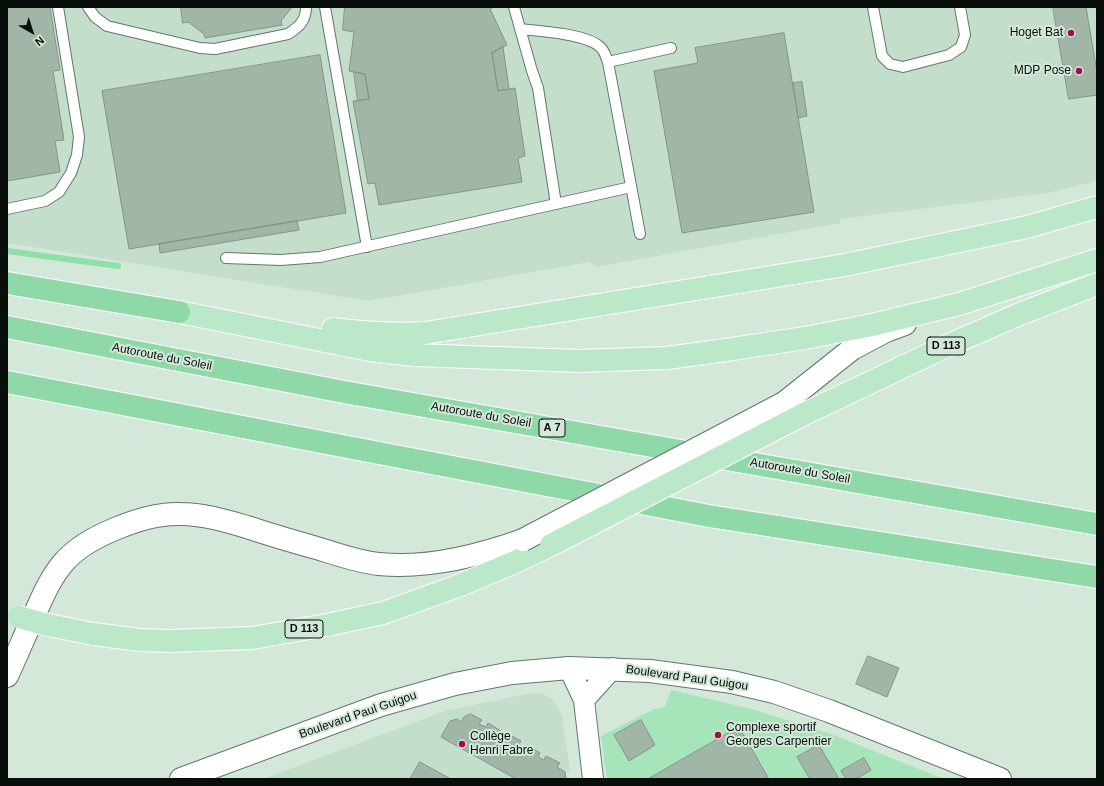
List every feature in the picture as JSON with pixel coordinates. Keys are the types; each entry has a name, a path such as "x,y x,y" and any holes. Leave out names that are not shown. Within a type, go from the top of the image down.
{"highway":[{"path":"7,283 179,312"},
{"name":"Autoroute du Soleil","path":"7,326 344,392 1097,524"},
{"path":"7,382 709,516 1097,578"},
{"path":"965,557 1097,590"}],"main road":[{"path":"179,312 376,334 399,335 425,333 845,265 1027,226 1097,207"},
{"path":"179,312 370,350 414,355 578,361 667,358 857,328 959,304 1097,260"},
{"name":"D 113","path":"13,615 44,624 93,634 126,639 170,641 252,638 327,625 383,613 458,586 515,562 551,545 804,414 951,344 1020,314 1095,285"}],"street":[{"path":"7,676 44,593 54,575 65,561 82,547 106,532 134,521 161,515 181,514 203,516 232,523 346,557 392,565 410,565 472,556 493,551 523,540 784,403 852,349 865,341 886,331 959,304"},
{"path":"569,668 584,700 593,779"},
{"name":"Boulevard Paul Guigou","path":"182,779 381,705 455,684 512,673 569,668 613,668 650,671 724,681 774,692 829,711 1000,779"},
{"path":"584,700 613,668"}],"lane":[{"path":"7,209 45,201 59,192 72,173 77,155 79,137 58,7"},
{"path":"88,7 95,17 107,26 200,48 215,49 288,34 298,28 305,19 306,7"},
{"path":"325,7 367,247"},
{"path":"514,7 538,88 556,204"},
{"path":"873,7 882,56 890,64 903,67 949,55 960,47 965,34 960,7"},
{"path":"520,29 546,31 590,40 601,46 608,62 640,234"},
{"path":"608,62 671,48"},
{"path":"226,258 281,260 320,257 631,187"}],"shaded area":[{"path":"7,7 1097,7 1097,181 1047,193 840,219 840,223 596,267 589,262 369,301 7,243"},
{"name":"Collège Henri Fabre","path":"531,693 541,693 552,699 559,708 562,716 570,771 566,772 566,779 263,779 445,711"}],"green space":[{"name":"Complexe sportif Georges Carpentier","path":"671,690 752,709 831,734 944,779 607,779 601,736 654,709 665,707"}],"building":[{"path":"7,7 50,7 60,70 53,71 64,140 55,141 60,172 7,181"},
{"path":"181,7 292,7 281,21 282,25 205,38 204,34 188,22 183,23"},
{"path":"345,7 494,7 490,9 507,45 492,53 498,91 515,88 525,156 518,158 522,182 379,205 375,183 368,184 353,101 369,99 365,74 349,71 354,32 343,30"},
{"path":"1053,7 1086,7 1097,72 1097,95 1069,99"},
{"path":"784,33 814,212 682,233 654,71 698,63 695,48"},
{"path":"503,47 509,89 498,91 492,53"},
{"path":"320,55 346,213 129,249 102,91"},
{"path":"354,72 365,74 369,99 358,101"},
{"path":"802,82 807,116 798,118 793,83"},
{"path":"297,221 299,230 160,253 159,244"},
{"path":"868,656 899,668 887,697 856,684"},
{"path":"471,714 482,720 479,724 486,727 488,723 501,731 499,734 506,738 508,734 521,741 518,746 524,749 527,745 540,753 538,757 544,760 546,756 560,763 557,767 565,772 566,779 516,779 441,737 450,721 457,719 461,722 464,717"},
{"path":"641,720 655,745 629,761 614,735"},
{"path":"739,727 769,779 648,779"},
{"path":"819,745 839,779 810,779 797,757"},
{"path":"864,758 871,770 856,779 846,779 841,771"},
{"path":"420,762 449,778 451,779 410,779"}],"waterway":[{"path":"7,251 118,266"}],"place":[{"name":"Hoget Bat","path":"1071,33"},
{"name":"MDP Pose","path":"1079,71"},
{"name":"Complexe sportif Georges Carpentier","path":"718,735"},
{"name":"Collège Henri Fabre","path":"462,744"}]}
